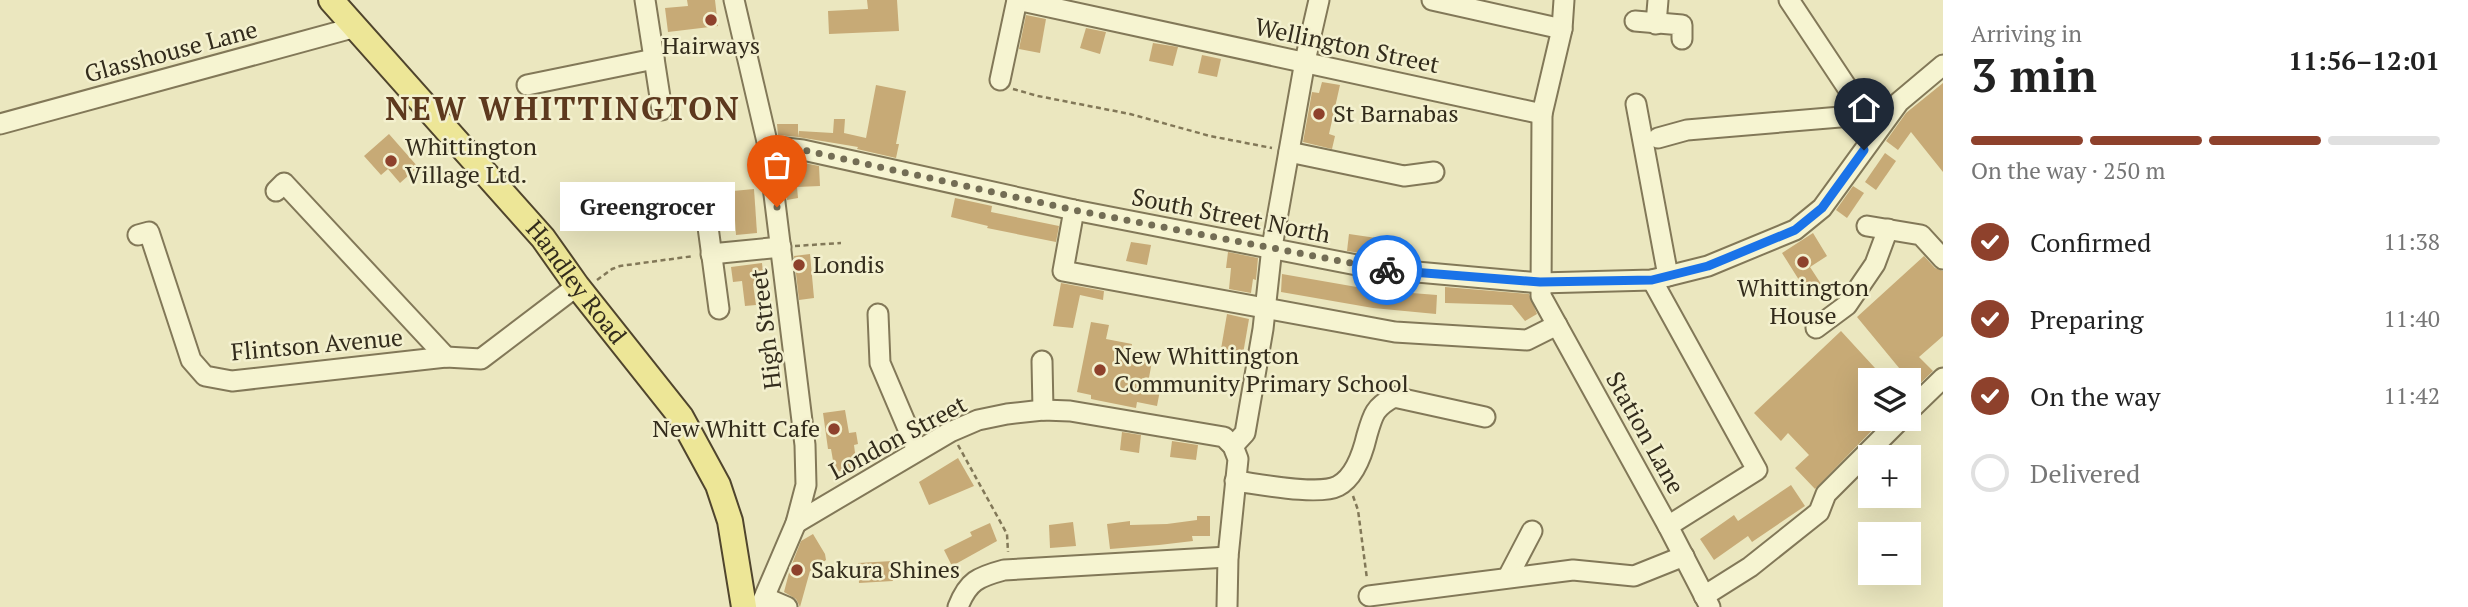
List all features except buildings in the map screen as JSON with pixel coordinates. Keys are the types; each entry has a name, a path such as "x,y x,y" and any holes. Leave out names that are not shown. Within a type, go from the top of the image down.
{"main road":[{"name":"Handley Road","path":"331,0 543,238 681,417 718,485 757,604"}],"street":[{"path":"645,0 662,110"},
{"name":"High Street","path":"734,0 768,146 805,446 806,485 796,523 757,604"},
{"path":"1000,80 1017,0"},
{"name":"Wellington Street","path":"1017,0 1542,114"},
{"path":"1227,607 1228,557 1238,459 1233,446 1245,433 1263,329 1272,247 1305,61 1319,0"},
{"path":"1432,0 1562,29"},
{"name":"Station Lane","path":"1564,0 1562,29 1542,114 1541,296 1707,601"},
{"path":"1656,24 1658,0"},
{"path":"1789,0 1864,115 1878,131"},
{"path":"1635,21 1682,25 1682,39"},
{"name":"Glasshouse Lane","path":"0,124 356,27"},
{"path":"527,85 653,59"},
{"name":"South Street North","path":"768,146 803,150 1074,210 1372,268 1540,282 1660,278 1708,266 1795,230 1822,208 1899,102 1943,65"},
{"path":"1636,104 1660,278 1757,470 1668,526"},
{"path":"1658,138 1687,130 1864,115"},
{"path":"1289,152 1404,176 1434,172"},
{"path":"276,191 284,183 446,357"},
{"path":"1074,210 1063,271 1395,332 1527,340 1557,325"},
{"path":"706,212 719,309"},
{"path":"1867,226 1921,234 1943,259"},
{"path":"1816,328 1847,305 1875,264 1888,229"},
{"name":"Flintson Avenue","path":"138,235 149,232 191,360 205,376 232,381 446,357 481,359 580,289"},
{"path":"711,254 781,247"},
{"path":"878,314 880,363 917,450"},
{"path":"1042,361 1044,410"},
{"path":"1921,399 1943,378"},
{"path":"1235,481 1316,490 1339,486 1353,471 1362,453 1378,406 1394,397 1485,417"},
{"name":"London Street","path":"796,523 917,450 978,420 1044,410 1070,411 1211,434 1224,437 1233,446"},
{"path":"1707,601 1819,512 1826,494 1889,431"},
{"path":"1508,578 1531,531"},
{"path":"1369,596 1573,570 1634,576 1684,556"},
{"path":"958,607 964,591 983,576 1010,569 1228,557"},
{"path":"757,604 787,607"}],"path":[{"path":"1000,80 1014,90 1038,96 1130,114 1210,136 1289,152"},
{"path":"781,247 841,243"},
{"path":"580,289 620,266 711,254"},
{"path":"950,432 1007,534 1010,569"},
{"path":"1347,478 1358,510 1369,596"}],"way so far":[{"path":"777,207 768,146 803,150 1074,210 1387,270"}],"place":[{"name":"Hairways","path":"711,20"},
{"name":"St Barnabas","path":"1319,114"},
{"name":"Whittington Village Ltd.","path":"391,161"},
{"name":"Greengrocer","path":"777,207"},
{"name":"Whittington House","path":"1803,262"},
{"name":"Londis","path":"799,265"},
{"name":"New Whittington Community Primary School","path":"1100,370"},
{"name":"New Whitt Cafe","path":"834,429"},
{"name":"Sakura Shines","path":"797,570"}],"district":[{"name":"NEW WHITTINGTON","path":"563,109"}],"route":[{"path":"1387,270 1540,282 1652,280 1708,266 1795,230 1822,208 1864,150"}]}
